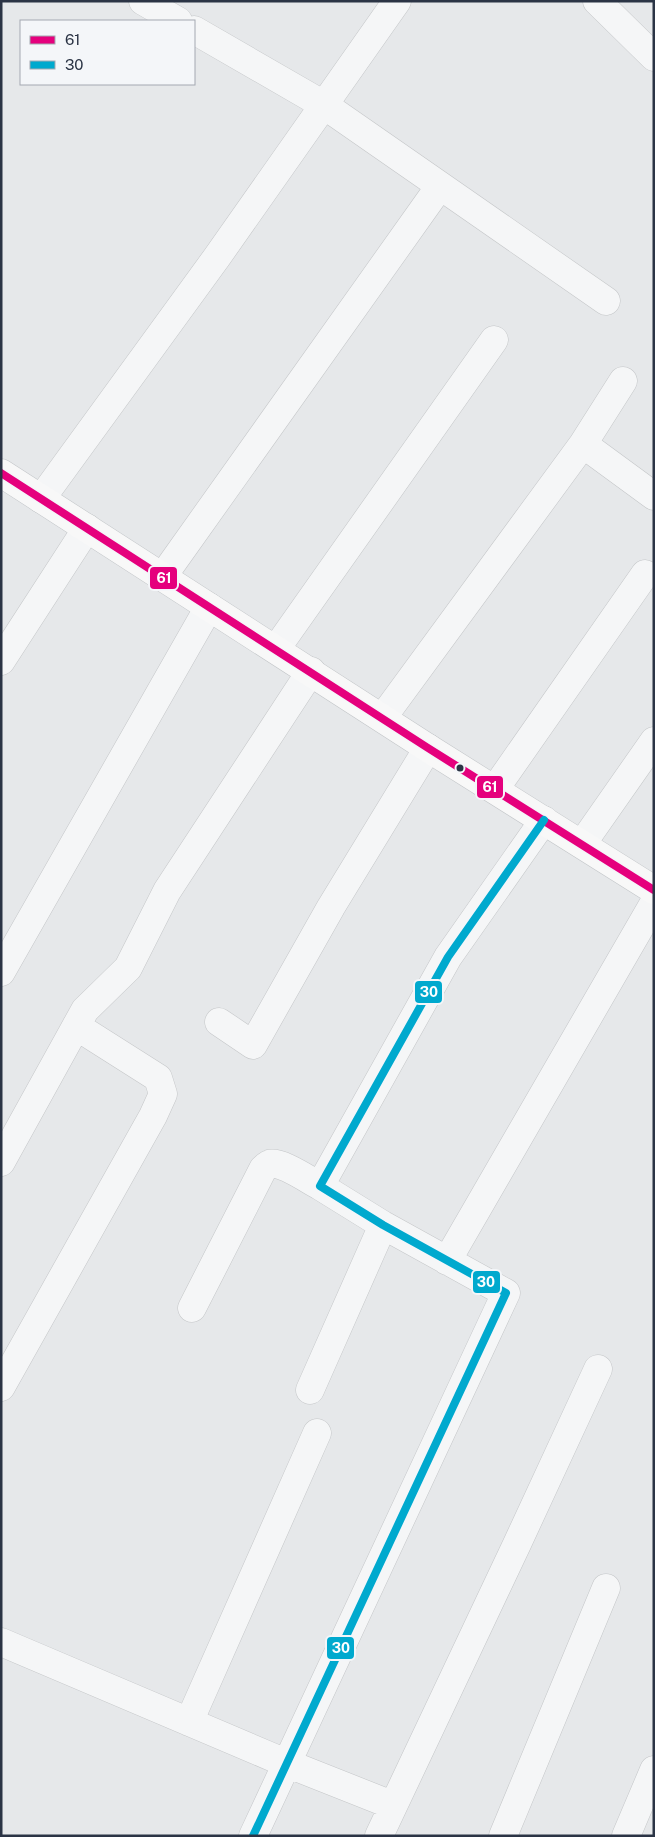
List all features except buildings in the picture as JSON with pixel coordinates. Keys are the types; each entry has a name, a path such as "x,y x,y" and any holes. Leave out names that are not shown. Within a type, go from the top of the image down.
{"main road":[{"path":"1,473 428,748 654,890"}],"street":[{"path":"143,1 176,20"},
{"path":"41,499 222,249 397,1"},
{"path":"596,1 654,57"},
{"path":"195,31 324,105 606,301"},
{"path":"162,576 440,186"},
{"path":"276,649 494,340"},
{"path":"382,717 583,444 623,380"},
{"path":"583,444 654,496"},
{"path":"1,661 87,528"},
{"path":"495,789 645,574"},
{"path":"1,972 209,606"},
{"path":"1,1162 84,1010 128,968 167,890 311,671"},
{"path":"582,844 654,740"},
{"path":"218,1022 253,1045 331,907 428,748"},
{"path":"320,1186 448,957 544,820"},
{"path":"446,1261 654,904"},
{"path":"1,1387 153,1116 162,1094 158,1078 76,1026"},
{"path":"192,1308 263,1169 269,1164 284,1166 382,1225 506,1293 252,1836"},
{"path":"310,1390 382,1225"},
{"path":"379,1836 598,1368"},
{"path":"189,1722 317,1433"},
{"path":"502,1836 606,1588"},
{"path":"1,1642 286,1763 392,1805"},
{"path":"626,1836 654,1770"}],"transit line":[{"name":"61","path":"1,473 428,748 654,890"},
{"name":"30","path":"253,1836 506,1293 383,1225 320,1186 448,957 544,820"}]}
